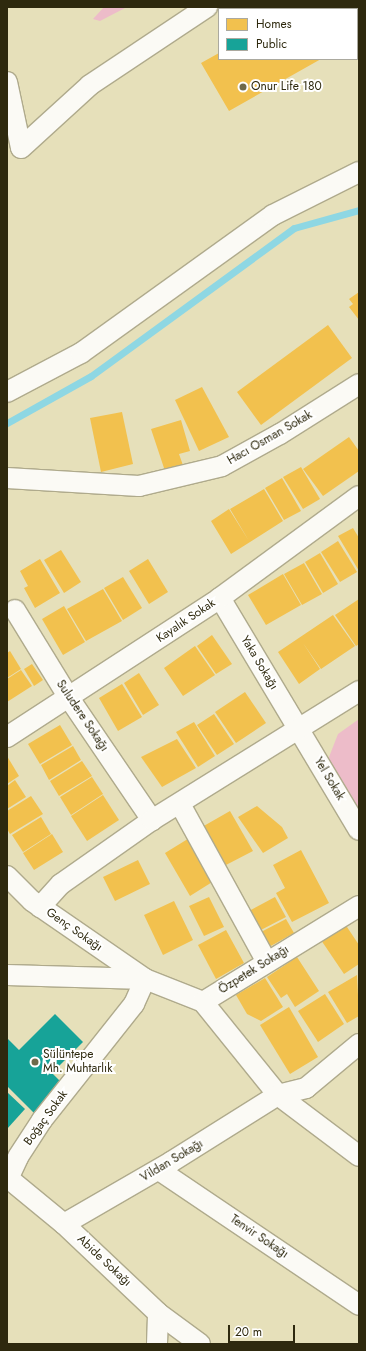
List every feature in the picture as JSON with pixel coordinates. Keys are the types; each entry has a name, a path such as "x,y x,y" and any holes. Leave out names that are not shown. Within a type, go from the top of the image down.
{"street":[{"path":"7,82 21,148 90,85 207,7"},
{"path":"7,392 81,353 190,277 272,215 359,172"},
{"name":"Hacı Osman Sokak","path":"7,478 138,486 222,466 356,392"},
{"name":"Kayalık Sokak","path":"7,737 69,698 220,598 359,496"},
{"name":"Yaka Sokağı","path":"220,598 298,728"},
{"name":"Suludere Sokağı","path":"15,610 69,698 152,820"},
{"path":"40,907 61,884 152,820 180,804 298,728 359,691"},
{"name":"Yel Sokak","path":"298,728 359,830"},
{"path":"180,804 267,962"},
{"name":"Genç Sokağı","path":"7,876 40,907 145,979"},
{"name":"Özpetek Sokağı","path":"203,1002 359,906"},
{"path":"7,975 145,979 203,1002 278,1095 359,1156"},
{"name":"Boğaç Sokak","path":"8,1179 42,1120 134,1004 145,979"},
{"name":"Vildan Sokağı","path":"64,1224 159,1170 278,1095 306,1088 359,1044"},
{"name":"Tenvir Sokağı","path":"159,1170 359,1305"},
{"name":"Abide Sokağı","path":"8,1179 64,1224 158,1313 200,1344"},
{"path":"157,1344 158,1313"}],"shaded area":[{"path":"104,7 127,7 100,21 93,19"},
{"path":"359,719 359,816 331,768 329,757 338,734"}],"building: Homes":[{"path":"359,7 359,58 358,8 299,8"},
{"name":"Onur Life 180","path":"218,54 218,60 319,60 229,111 201,63"},
{"path":"359,292 359,320 349,307 353,304 349,299"},
{"path":"328,325 352,358 261,425 237,392"},
{"path":"202,387 229,437 199,451 175,400"},
{"path":"122,412 133,464 101,472 90,418"},
{"path":"181,420 190,451 179,454 185,471 167,477 151,429"},
{"path":"349,437 359,451 359,471 323,496 303,469"},
{"path":"301,467 320,499 303,509 283,477"},
{"path":"282,478 301,511 284,520 265,488"},
{"path":"264,489 283,521 231,554 211,521 229,509 249,541 230,509"},
{"path":"353,528 359,538 359,571 338,536"},
{"path":"338,541 357,572 340,582 321,552"},
{"path":"61,550 81,582 64,593 44,560"},
{"path":"320,553 338,584 323,593 305,562"},
{"path":"40,559 60,593 35,608 24,588 28,586 20,571"},
{"path":"148,559 168,592 149,604 129,571"},
{"path":"304,563 322,594 302,605 284,574"},
{"path":"283,574 301,605 266,625 248,595"},
{"path":"123,577 142,608 123,620 104,588"},
{"path":"103,589 122,621 86,641 67,609"},
{"path":"359,599 359,644 356,646 335,615"},
{"path":"64,606 85,642 63,655 42,619"},
{"path":"333,615 355,646 321,669 303,643 320,669 299,684 278,652"},
{"path":"212,635 232,664 216,674 197,646"},
{"path":"195,646 215,675 183,696 164,668"},
{"path":"10,651 21,669 7,678 7,653"},
{"path":"32,664 43,680 34,686 24,669"},
{"path":"21,670 32,686 7,702 7,679"},
{"path":"139,673 159,705 143,715 124,683"},
{"path":"122,684 142,717 118,731 99,698"},
{"path":"245,692 266,723 236,743 215,712"},
{"path":"214,714 234,744 217,755 197,725"},
{"path":"194,722 215,756 198,767 176,732"},
{"path":"60,725 72,745 40,764 28,744"},
{"path":"177,739 196,768 162,787 141,757"},
{"path":"73,746 81,760 49,780 41,765"},
{"path":"7,756 19,776 7,784"},
{"path":"82,761 92,776 59,796 50,781"},
{"path":"92,777 103,794 71,815 60,797"},
{"path":"15,780 26,797 7,809 7,786"},
{"path":"103,795 119,820 87,841 71,816"},
{"path":"31,796 43,814 10,834 7,829 7,811"},
{"path":"257,806 282,827 288,838 263,853 238,817"},
{"path":"230,811 253,851 224,866 202,827"},
{"path":"41,817 51,834 23,852 12,835"},
{"path":"52,834 63,852 34,870 23,853"},
{"path":"191,837 217,879 190,896 165,853"},
{"path":"301,850 329,903 292,922 276,893 285,888 273,865"},
{"path":"138,860 150,884 115,901 103,877"},
{"path":"209,897 224,927 204,936 189,906"},
{"path":"275,897 286,917 257,932 247,912"},
{"path":"174,901 193,940 163,955 144,915"},
{"path":"286,919 294,933 269,947 261,932"},
{"path":"345,924 359,945 359,964 344,974 321,940"},
{"path":"226,930 244,963 216,979 198,945"},
{"path":"297,957 319,991 295,1007 287,994 281,998 267,977"},
{"path":"357,975 359,1016 347,1023 328,992"},
{"path":"265,978 283,1007 261,1021 247,1014 236,995"},
{"path":"325,994 344,1024 318,1042 298,1011"},
{"path":"289,1007 318,1057 290,1074 260,1025"}],"building: Public":[{"name":"Sülüntepe Mh. Muhtarlık","path":"55,1014 83,1042 52,1073 65,1086 36,1115 7,1086 7,1038 19,1050"},
{"path":"7,1092 25,1109 7,1129"}],"waterway":[{"path":"7,423 91,376 294,228 359,210"}],"place":[{"name":"Onur Life 180","path":"243,87"},
{"name":"Sülüntepe Mh. Muhtarlık","path":"35,1062"}]}
